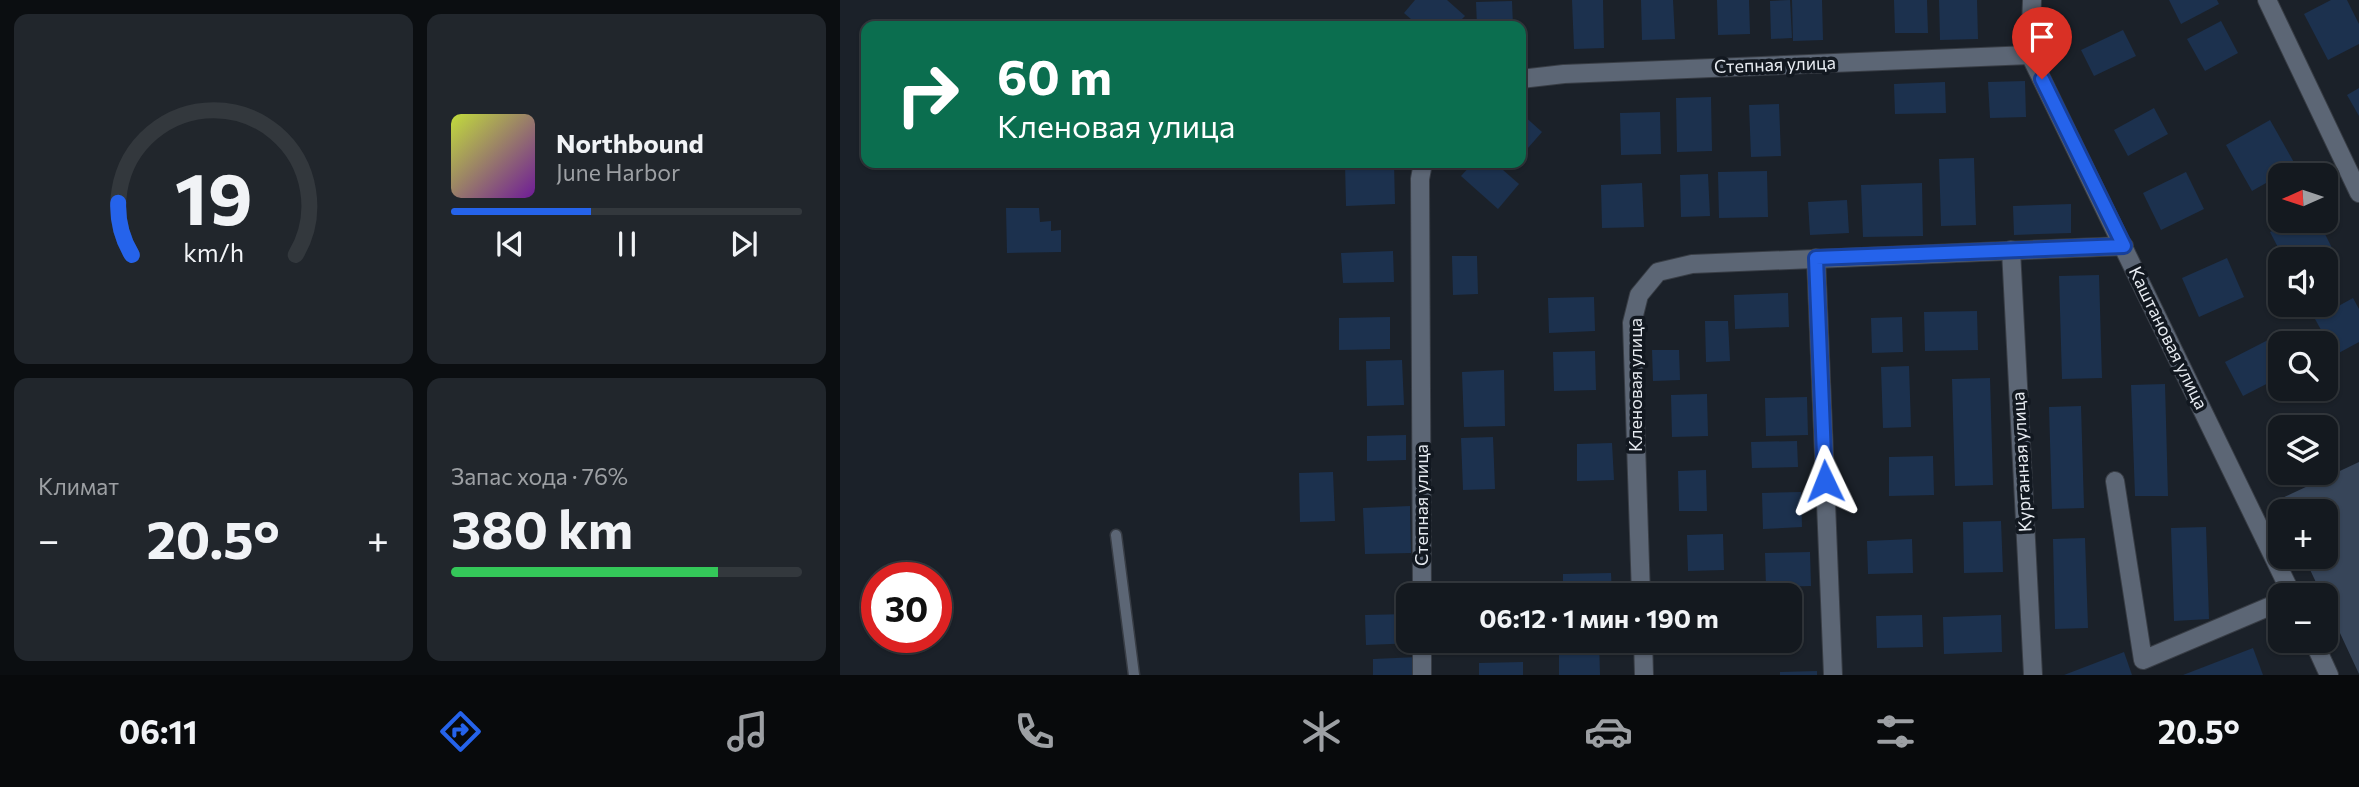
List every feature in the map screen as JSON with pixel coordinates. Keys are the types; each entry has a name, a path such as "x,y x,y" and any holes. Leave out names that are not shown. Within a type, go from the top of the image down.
{"street":[{"path":"2030,55 2032,0"},
{"path":"2267,0 2359,193"},
{"name":"Степная улица","path":"1526,78 1564,74 2030,55"},
{"name":"Каштановая улица","path":"2030,55 2286,583"},
{"name":"Степная улица","path":"1422,168 1422,583"},
{"name":"Кленовая улица","path":"1641,583 1632,323 1639,295 1658,272 1692,264 2124,246"},
{"name":"Курганная улица","path":"2011,250 2033,675"},
{"path":"1816,258 1833,675"},
{"path":"2115,481 2143,660 2268,606"},
{"path":"1422,653 1422,675"},
{"path":"1643,653 1644,675"},
{"path":"2319,653 2329,675"}],"lane":[{"path":"1116,535 1134,675"}],"shaded area":[{"path":"2359,462 2359,674 2338,629 2338,583 2316,583 2310,569 2338,569 2338,499 2280,499 2310,485 2338,485 2338,472"}],"building":[{"path":"1415,0 1447,0 1465,16 1460,21 1413,21 1404,13"},
{"path":"1572,0 1603,0 1604,48 1574,49"},
{"path":"1641,0 1673,0 1675,39 1642,40"},
{"path":"1717,0 1749,0 1750,34 1718,35"},
{"path":"1790,0 1792,38 1771,39 1770,1"},
{"path":"1792,0 1822,0 1823,40 1793,41"},
{"path":"1894,0 1927,0 1928,33 1895,33"},
{"path":"1939,0 1977,0 1978,39 1940,40"},
{"path":"2169,0 2217,0 2219,4 2181,24"},
{"path":"2331,0 2347,0 2359,24 2359,44 2328,60 2304,14"},
{"path":"1512,1 1513,21 1477,21 1476,2"},
{"path":"2221,21 2238,53 2205,71 2187,39"},
{"path":"2123,30 2136,56 2094,76 2081,50"},
{"path":"2025,81 2026,117 1990,118 1988,82"},
{"path":"1945,82 1946,113 1895,114 1894,84"},
{"path":"2359,88 2359,116 2347,95"},
{"path":"1711,97 1712,151 1677,152 1676,98"},
{"path":"1779,104 1781,156 1751,157 1749,105"},
{"path":"2154,108 2168,134 2128,156 2114,130"},
{"path":"1660,112 1661,154 1621,155 1620,113"},
{"path":"1526,118 1542,132 1526,150"},
{"path":"2270,120 2294,163 2268,163 2268,182 2252,191 2226,145"},
{"path":"1974,158 1976,225 1941,226 1939,159"},
{"path":"1345,168 1394,168 1395,204 1346,206"},
{"path":"1468,168 1501,168 1519,184 1498,209 1461,176"},
{"path":"1767,171 1768,217 1719,218 1718,172"},
{"path":"2186,172 2204,209 2161,230 2143,193"},
{"path":"1708,174 1710,216 1681,217 1680,175"},
{"path":"1642,183 1644,227 1602,228 1601,185"},
{"path":"1922,183 1923,236 1863,237 1861,185"},
{"path":"1847,200 1849,233 1810,235 1808,202"},
{"path":"2071,204 2071,233 2014,235 2013,206"},
{"path":"1006,208 1039,208 1040,222 1051,221 1051,231 1061,230 1061,252 1007,253"},
{"path":"2271,233 2324,233 2332,247 2278,247"},
{"path":"1393,251 1394,282 1343,283 1341,253"},
{"path":"1452,256 1477,256 1478,294 1453,295"},
{"path":"2227,258 2244,297 2199,317 2182,278"},
{"path":"2099,275 2102,378 2062,379 2059,276"},
{"path":"1788,293 1789,327 1735,329 1734,295"},
{"path":"1594,297 1595,331 1549,333 1548,298"},
{"path":"2353,298 2359,309 2359,342 2338,353 2338,331 2322,331 2315,319 2338,317 2338,306"},
{"path":"1977,311 1978,350 1925,351 1924,312"},
{"path":"1390,317 1390,349 1339,350 1339,318"},
{"path":"1902,317 1903,352 1872,353 1871,318"},
{"path":"1705,321 1728,321 1730,361 1706,362"},
{"path":"2268,340 2268,383 2243,396 2225,362"},
{"path":"1652,350 1679,350 1680,380 1653,381"},
{"path":"1595,351 1596,390 1554,391 1553,352"},
{"path":"1402,360 1404,405 1367,406 1366,361"},
{"path":"1909,366 1911,427 1883,428 1881,367"},
{"path":"1504,370 1505,426 1464,427 1462,372"},
{"path":"1990,378 1993,485 1955,486 1952,379"},
{"path":"2165,384 2168,496 2135,496 2131,385"},
{"path":"1707,394 1708,436 1672,437 1671,395"},
{"path":"1807,397 1808,435 1766,436 1765,398"},
{"path":"2081,406 2084,508 2052,509 2049,407"},
{"path":"1406,435 1406,460 1367,461 1367,436"},
{"path":"1493,437 1495,489 1463,490 1461,438"},
{"path":"1797,441 1798,467 1752,468 1751,442"},
{"path":"1612,443 1614,480 1577,481 1577,444"},
{"path":"1933,456 1934,495 1889,496 1889,457"},
{"path":"1706,470 1707,511 1679,511 1678,471"},
{"path":"1333,472 1335,521 1300,522 1299,473"},
{"path":"1801,492 1802,527 1763,529 1762,493"},
{"path":"1410,506 1411,553 1365,554 1363,508"},
{"path":"2001,521 2003,572 1964,573 1963,522"},
{"path":"2206,527 2209,619 2174,621 2171,528"},
{"path":"1723,534 1724,570 1688,571 1687,535"},
{"path":"2085,538 2088,628 2055,629 2053,539"},
{"path":"1912,539 1913,573 1868,574 1867,541"},
{"path":"1810,552 1811,586 1802,586 1802,583 1766,583 1765,553"},
{"path":"1611,573 1611,583 1563,583 1563,574"},
{"path":"1396,614 1396,644 1366,645 1365,615"},
{"path":"1922,615 1923,647 1877,648 1876,616"},
{"path":"2001,615 2002,652 1944,654 1943,617"},
{"path":"2253,648 2263,675 2183,675"},
{"path":"2124,652 2132,675 2064,675"},
{"path":"1559,653 1599,653 1600,675 1559,675"},
{"path":"1418,657 1419,675 1373,675 1373,659"},
{"path":"1523,662 1523,675 1479,675 1479,663"},
{"path":"1817,671 1817,675 1780,675 1780,672"}],"route":[{"path":"1825,481 1816,258 2124,246 2042,79"}]}
